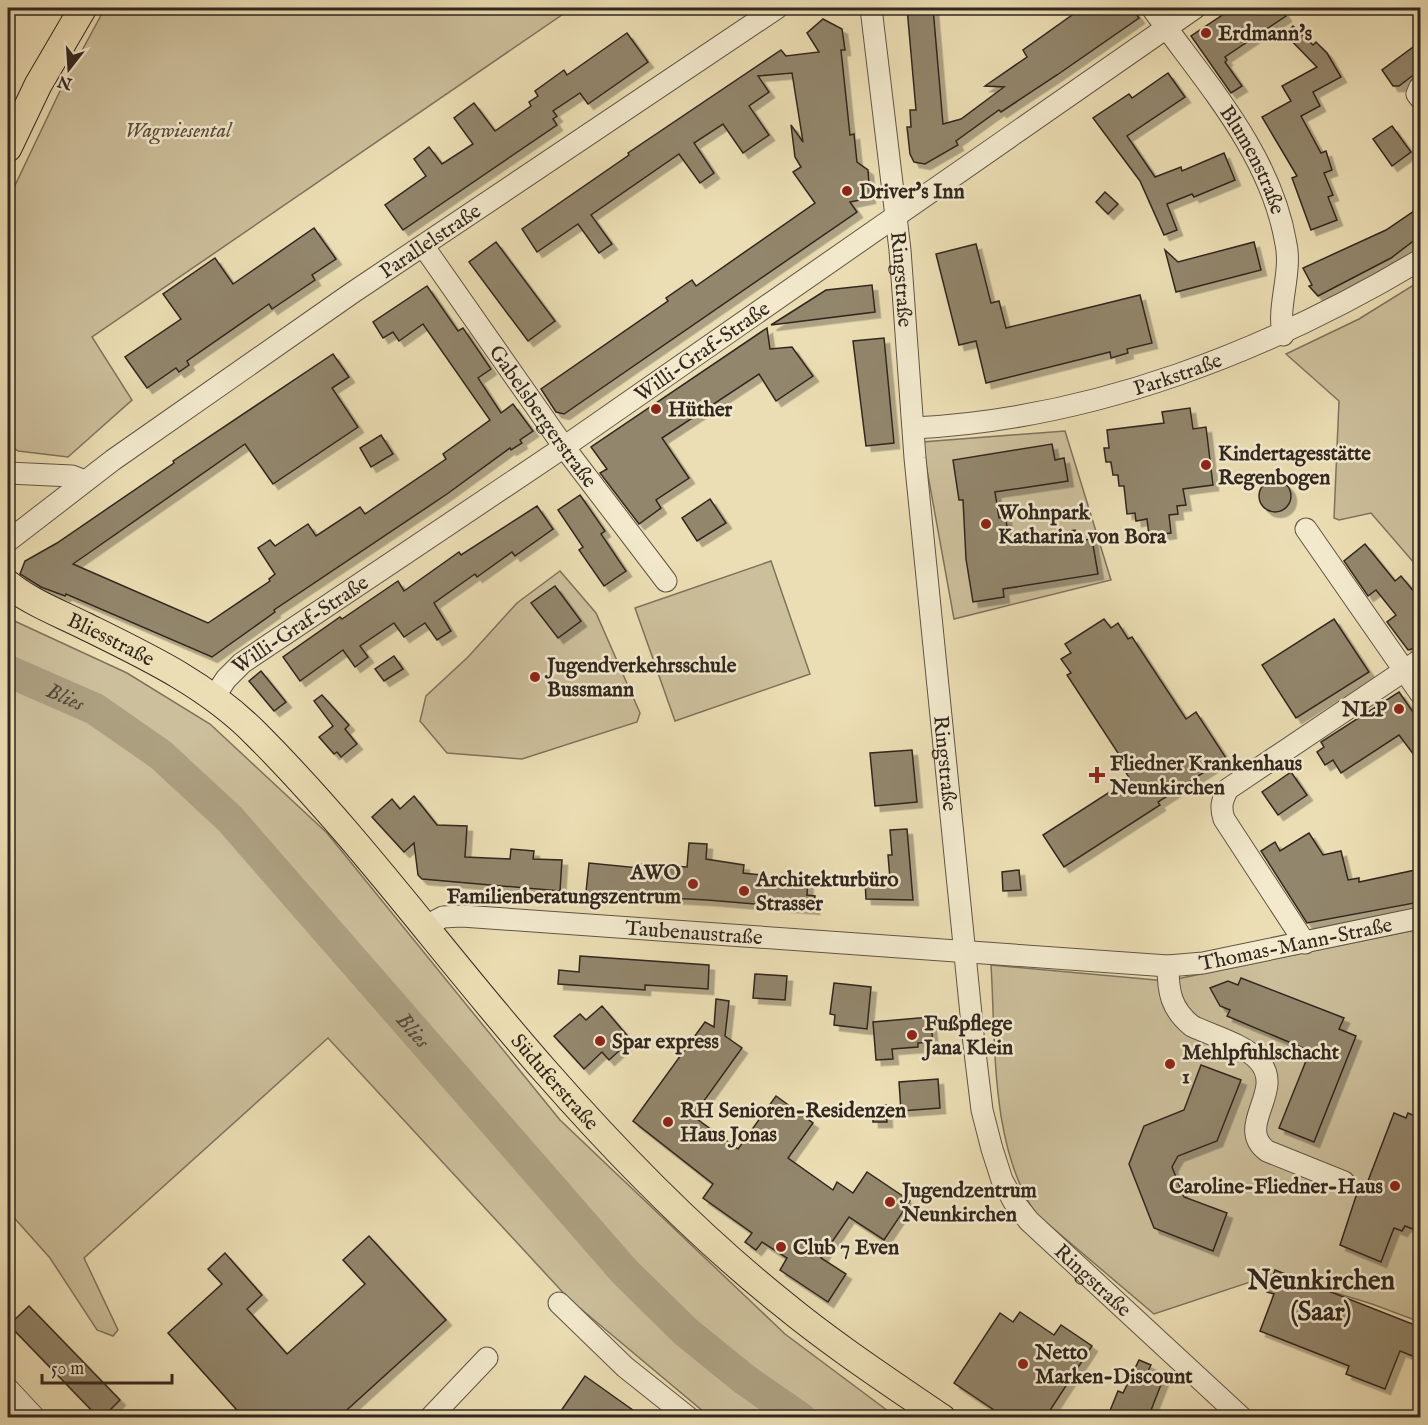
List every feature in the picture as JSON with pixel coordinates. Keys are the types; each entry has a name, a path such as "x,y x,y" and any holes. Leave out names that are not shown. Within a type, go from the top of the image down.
{"main road":[{"path":"8,147 38,85 83,8"},
{"name":"Bliesstraße","path":"8,584 27,598 152,659 214,697"},
{"name":"Süduferstraße","path":"214,697 255,733 586,1117 744,1272 819,1332 942,1418"}],"street":[{"name":"Parallelstraße","path":"8,541 85,481 343,300 777,8"},
{"name":"Ringstraße","path":"870,8 896,217 914,428 982,1110 1002,1180 1014,1202 1029,1221 1242,1418"},
{"name":"Blumenstraße","path":"1152,8 1250,145 1267,175 1282,221 1287,248 1282,335"},
{"name":"Willi-Graf-Straße","path":"214,697 226,679 242,663 564,447 1195,8"},
{"path":"1420,87 1418,94 1420,98"},
{"name":"Gabelsbergerstraße","path":"424,247 564,447 666,581"},
{"name":"Parkstraße","path":"914,428 965,426 1063,408 1183,374 1282,335 1371,290 1420,260"},
{"path":"8,473 72,477 85,481"},
{"path":"1306,529 1413,666 1420,693"},
{"path":"1305,943 1224,819 1221,808 1223,799 1228,789 1413,666"},
{"name":"Taubenaustraße","path":"424,927 443,917 462,916 966,951"},
{"name":"Thomas-Mann-Straße","path":"966,951 1168,966 1203,963 1420,918"},
{"name":"Thomas-Mann-Straße","path":"1168,966 1169,996 1184,1020 1254,1056 1266,1073 1268,1090 1254,1130 1259,1144 1267,1151 1344,1182"},
{"path":"559,1303 625,1367 689,1418"},
{"path":"430,1418 487,1358"},
{"path":"8,1389 35,1418"}],"green space":[{"name":"Wagwiesental","path":"105,8 572,8 92,337 132,400 68,457 18,451 8,443 8,200 59,93"},
{"path":"1420,281 1420,559 1415,564 1371,513 1339,520 1334,518 1339,401 1286,354 1359,319"},
{"path":"1065,431 1111,580 954,619 922,442"},
{"path":"771,561 810,674 675,721 635,608"},
{"name":"Jugendverkehrsschule Bussmann","path":"560,571 596,613 640,713 637,722 522,759 447,753 420,721 426,696 468,657 517,603"},
{"path":"8,618 127,673 210,724 327,833 560,1120 785,1334 896,1417 710,1417 569,1299 328,1038 84,1258 118,1330 113,1336 97,1330 50,1258 8,1211"},
{"path":"1420,929 1420,1322 1372,1304 1274,1274 1154,1314 1035,1213 1020,1186 1003,1125 995,1061 991,965 1167,981"}],"building":[{"path":"907,8 933,8 943,124 961,119 1004,87 985,86 1027,57 1023,50 1082,8 1132,8 1139,18 1001,112 999,110 956,141 958,145 925,164 914,162 910,154 907,127 911,127 910,110 916,110"},
{"path":"1233,8 1281,8 1286,16 1225,57 1227,60 1225,62 1242,86 1231,93 1191,36"},
{"path":"823,19 842,29 845,50 841,50 850,135 854,134 857,162 868,170 870,198 850,202 857,212 564,414 556,412 541,389 668,301 666,298 692,280 696,286 815,203 793,172 801,167 795,157 791,125 803,142 792,73 758,76 769,92 749,106 769,135 743,153 723,124 694,143 714,173 700,183 679,154 591,215 612,244 599,253 578,224 537,252 522,229 629,155 628,153 781,50 786,56 819,52 807,33"},
{"path":"1293,26 1313,45 1316,42 1327,53 1341,77 1313,92 1320,106 1301,116 1321,153 1326,151 1332,170 1324,173 1333,195 1328,197 1337,220 1311,230 1292,178 1297,176 1262,117 1291,101 1282,86 1317,67 1285,34"},
{"path":"627,33 648,62 588,104 580,93 553,111 557,116 553,119 557,125 403,230 385,205 426,176 414,159 429,147 442,164 473,144 454,118 474,103 495,131 531,106 529,102 538,96 535,91 564,70 567,75"},
{"path":"1420,42 1420,70 1399,86 1393,86 1382,70"},
{"path":"1168,73 1185,97 1127,136 1155,177 1181,167 1182,171 1224,153 1235,180 1194,197 1192,194 1167,204 1177,230 1164,235 1140,181 1093,118 1129,94 1132,98"},
{"path":"1392,126 1411,152 1392,166 1373,139"},
{"path":"1105,192 1118,204 1108,214 1096,202"},
{"path":"1420,207 1420,236 1391,258 1318,296 1309,286 1312,285 1303,268 1386,230"},
{"path":"314,228 336,259 312,275 315,280 272,309 269,304 187,361 189,365 179,372 176,368 147,388 125,357 181,319 163,294 215,258 233,284"},
{"path":"496,242 555,321 528,341 469,262"},
{"path":"1254,242 1261,270 1176,292 1165,250 1178,262"},
{"path":"976,244 991,303 999,301 1006,328 1140,295 1152,343 1127,349 1128,353 1111,358 1110,352 986,383 976,341 959,345 936,254"},
{"path":"872,285 875,312 771,325 826,290"},
{"path":"427,286 458,331 463,328 491,369 478,378 501,413 513,404 533,431 520,440 522,443 511,450 510,448 447,494 274,610 275,612 212,657 66,594 65,596 41,587 20,574 25,561 57,543 174,463 173,461 333,354 349,377 332,388 358,427 273,484 245,444 73,564 208,623 270,581 269,579 275,574 258,548 270,540 275,546 308,524 316,536 360,507 365,514 446,459 443,454 490,420 423,324 399,341 393,332 383,338 373,322"},
{"path":"767,328 770,349 792,347 813,376 776,401 759,374 662,438 689,478 656,500 661,508 639,524 600,473 607,469 591,447"},
{"path":"884,338 894,443 866,446 853,341"},
{"path":"1190,408 1193,429 1206,427 1213,485 1183,489 1186,505 1177,506 1178,514 1169,515 1171,533 1149,536 1147,519 1136,521 1135,513 1127,514 1124,486 1119,486 1118,475 1113,475 1111,462 1106,462 1104,448 1109,448 1107,430 1164,423 1162,412"},
{"path":"381,435 393,454 371,467 360,448"},
{"name":"Wohnpark Katharina von Bora","path":"1052,444 1055,460 1064,458 1068,481 995,492 999,518 1006,517 1008,541 1075,530 1077,541 1092,539 1098,574 1003,589 1004,597 973,602 966,559 963,500 959,500 953,460"},
{"path":"1275,480 1287,484 1291,496 1287,508 1275,512 1263,508 1259,496 1263,484"},
{"path":"580,495 605,531 601,534 626,571 604,586 579,550 583,547 558,510"},
{"path":"710,499 726,523 697,541 682,518"},
{"path":"537,506 553,529 515,556 512,552 477,577 475,574 434,603 451,631 437,640 425,623 404,637 394,623 360,646 368,657 355,667 343,650 300,681 283,657 340,617 342,619 398,581 404,591 459,552 461,555"},
{"path":"1365,544 1395,581 1401,576 1420,599 1419,647 1408,650 1387,622 1396,615 1376,590 1368,596 1344,561"},
{"path":"555,586 581,621 558,638 531,603"},
{"path":"1104,619 1111,628 1118,623 1128,639 1132,637 1186,719 1196,712 1226,758 1158,802 1160,805 1064,867 1043,835 1130,779 1117,758 1120,756 1067,675 1071,673 1061,659 1071,653 1065,644"},
{"path":"1334,619 1369,672 1296,718 1262,665"},
{"path":"394,656 403,669 384,681 375,669"},
{"path":"261,671 286,702 274,711 249,681"},
{"path":"1399,692 1420,722 1420,763 1399,735 1341,773 1333,760 1325,765 1317,752 1324,747 1321,742"},
{"path":"322,695 349,725 345,729 357,744 341,757 337,752 334,754 319,737 333,726 314,701"},
{"path":"912,750 917,802 875,806 870,753"},
{"path":"1291,772 1307,795 1278,815 1262,792"},
{"path":"414,796 437,825 467,826 465,857 510,859 511,849 534,851 533,859 562,860 560,891 422,879 418,875 414,843 404,852 372,817 392,799 400,809"},
{"path":"907,829 913,900 866,899 865,881 890,879 888,855 892,855 890,830"},
{"path":"1309,833 1323,855 1341,851 1348,880 1359,878 1359,882 1420,869 1420,902 1307,923 1261,851 1275,842 1280,851"},
{"path":"689,843 707,844 706,859 744,865 743,873 761,875 761,878 808,881 807,895 815,896 814,909 707,900 631,896 628,899 624,895 586,892 589,863 639,868 639,864 687,867"},
{"path":"1019,870 1021,890 1003,891 1002,872"},
{"path":"580,956 709,965 708,989 645,985 645,990 558,984 559,970 579,972"},
{"path":"755,974 787,976 785,1000 753,998"},
{"path":"1241,978 1344,1018 1339,1029 1356,1036 1314,1142 1279,1128 1310,1051 1227,1016 1230,1010 1220,1006 1210,988 1228,981 1238,985"},
{"path":"834,983 871,987 867,1029 834,1025 835,1015 830,1014"},
{"path":"716,999 729,1001 725,1036 742,1048 693,1116 738,1149 776,1096 813,1123 788,1158 833,1190 837,1182 853,1193 867,1172 910,1201 884,1240 849,1217 821,1258 846,1274 828,1302 780,1270 787,1258 762,1242 756,1250 745,1242 752,1233 703,1198 713,1184 633,1121 705,1022 714,1027"},
{"path":"602,1006 631,1040 609,1060 602,1052 584,1069 554,1036 580,1014 586,1020"},
{"path":"930,1017 933,1042 918,1043 918,1047 892,1049 893,1059 876,1060 873,1022"},
{"path":"1201,1065 1241,1080 1217,1141 1178,1156 1172,1167 1184,1197 1227,1213 1213,1251 1154,1228 1129,1164 1144,1126 1184,1110"},
{"path":"938,1079 940,1108 901,1111 899,1082"},
{"path":"886,1105 887,1122 873,1122 873,1106"},
{"name":"Caroline-Fliedner-Haus","path":"1394,1113 1406,1118 1408,1113 1420,1118 1420,1232 1405,1226 1402,1231 1394,1228 1381,1262 1340,1245 1360,1184 1366,1186"},
{"path":"369,1236 446,1320 338,1418 244,1418 168,1333 222,1284 208,1269 225,1253 262,1295 247,1309 287,1354 365,1284 343,1260"},
{"path":"1275,1270 1420,1327 1420,1344 1415,1357 1400,1351 1385,1389 1346,1374 1349,1366 1260,1331 1274,1294 1267,1292"},
{"path":"29,1306 120,1400 102,1418 99,1418 9,1325"},
{"name":"Netto Marken-Discount","path":"1020,1312 1054,1335 1061,1325 1092,1346 1045,1418 1006,1418 954,1383 1000,1313 1013,1322"},
{"path":"1139,1360 1151,1365 1148,1371 1164,1377 1148,1418 1110,1418 1112,1414 1109,1413 1118,1391 1123,1393"},
{"path":"585,1376 644,1418 556,1418"}],"waterway":[{"name":"Blies","path":"8,671 95,709 161,755 230,819 624,1271 685,1331 744,1379 800,1418"}],"place":[{"name":"Erdmann's","path":"1206,33"},
{"name":"Driver's Inn","path":"847,191"},
{"name":"Hüther","path":"656,409"},
{"name":"Kindertagesstätte Regenbogen","path":"1206,465"},
{"name":"Wohnpark Katharina von Bora","path":"986,524"},
{"name":"Jugendverkehrsschule Bussmann","path":"535,677"},
{"name":"NLP","path":"1399,709"},
{"name":"Fliedner Krankenhaus Neunkirchen","path":"1097,775"},
{"name":"AWO Familienberatungszentrum","path":"693,884"},
{"name":"Architekturbüro Strasser","path":"744,891"},
{"name":"Fußpflege Jana Klein","path":"912,1035"},
{"name":"Spar express","path":"600,1041"},
{"name":"Mehlpfuhlschacht 1","path":"1170,1064"},
{"name":"RH Senioren-Residenzen Haus Jonas","path":"668,1122"},
{"name":"Caroline-Fliedner-Haus","path":"1395,1186"},
{"name":"Jugendzentrum Neunkirchen","path":"890,1202"},
{"name":"Club 7 Even","path":"781,1247"},
{"name":"Netto Marken-Discount","path":"1023,1364"}],"district":[{"name":"Neunkirchen (Saar)","path":"1321,1296"}]}
